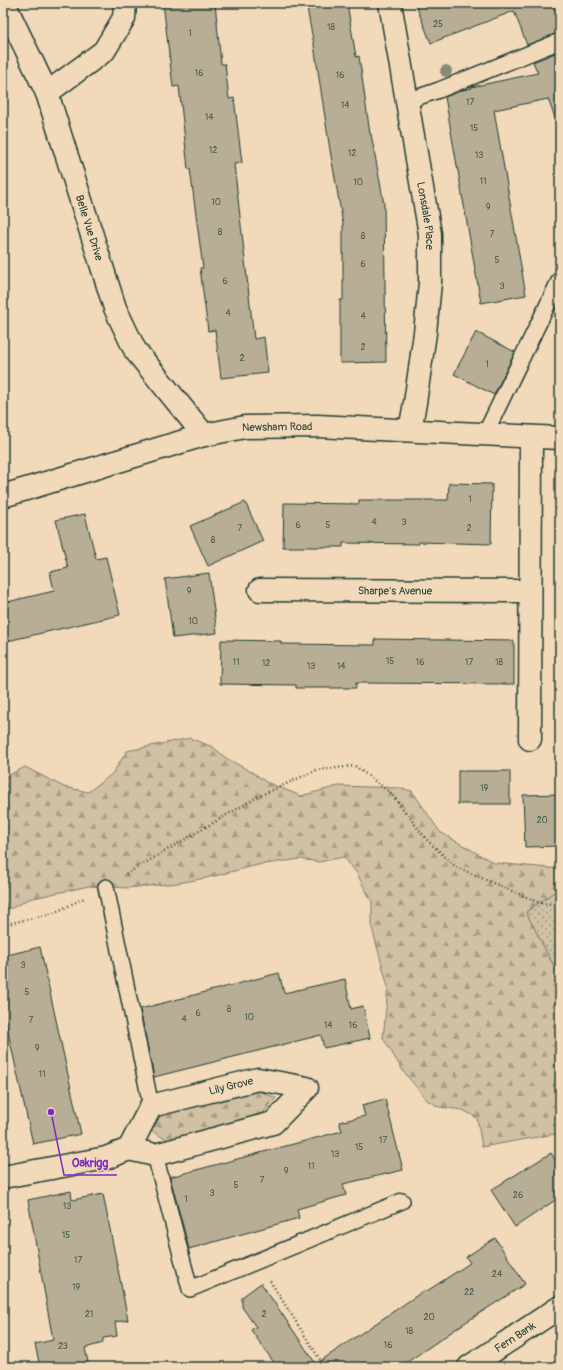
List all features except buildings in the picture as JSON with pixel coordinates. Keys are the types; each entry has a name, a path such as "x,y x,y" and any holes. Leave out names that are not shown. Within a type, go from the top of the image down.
{"street":[{"name":"Belle Vue Drive","path":"4,3 47,93 115,308 135,350 204,435"},
{"path":"47,93 104,52 124,18 125,3"},
{"name":"Lonsdale Place","path":"390,3 430,234 430,283 415,403 410,430"},
{"name":"Newsham Road","path":"3,496 204,435 252,427 318,426 560,438"},
{"path":"530,739 531,437"},
{"name":"Sharpe's Avenue","path":"260,590 530,591"},
{"name":"Lily Grove","path":"129,1149 155,1155 273,1123 307,1088 258,1079 151,1106"},
{"path":"3,1176 106,1158 129,1149 151,1106"},
{"name":"Fern Bank","path":"469,1367 560,1307"}],"lane":[{"path":"407,101 439,90 560,41"},
{"path":"485,434 560,279"},
{"path":"106,887 151,1106"},
{"path":"155,1155 190,1289 402,1201"}],"path":[{"path":"3,925 54,913 106,887 172,846 259,796 317,770 356,766 391,793 426,839 456,867 540,903 560,905"},
{"path":"267,1276 321,1360"}],"green space":[{"path":"190,738 213,747 226,758 255,774 266,782 301,796 338,786 400,788 412,791 440,832 494,863 560,869 560,888 526,912 560,978 560,1133 482,1147 477,1118 463,1110 439,1107 427,1100 403,1071 383,1038 388,987 372,928 372,902 356,872 344,857 319,862 300,859 258,865 206,878 178,883 127,888 89,886 29,899 12,908 3,910 3,778 25,767 64,787 88,792 112,774 127,751"},
{"path":"560,888 560,978 526,912"},
{"path":"257,1090 276,1098 263,1113 168,1140 151,1131 162,1113"}],"place":[{"name":"Oakrigg","path":"51,1112"}]}
